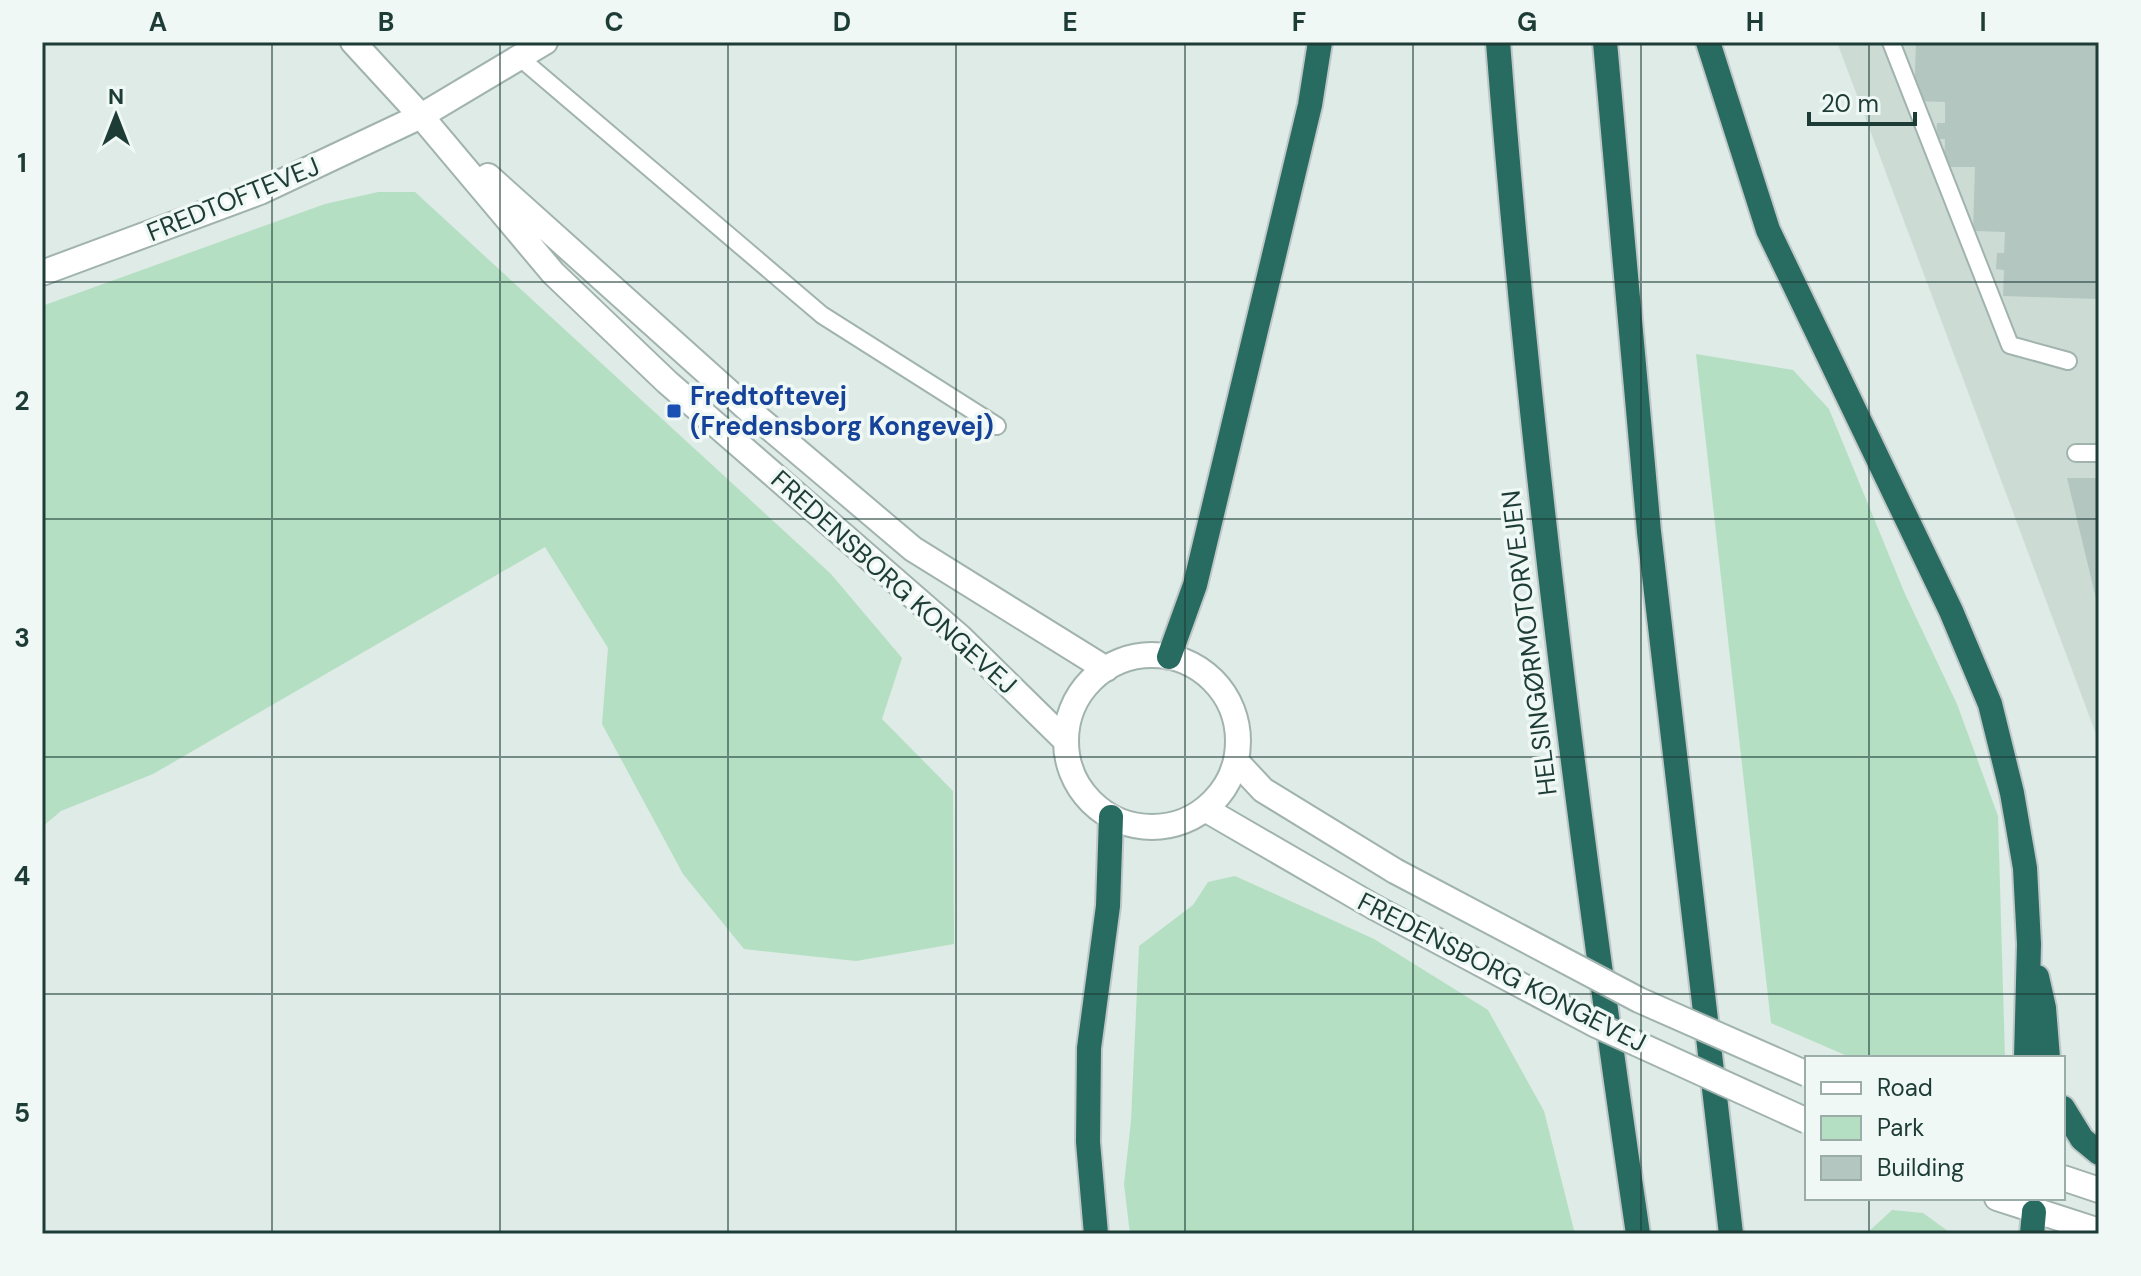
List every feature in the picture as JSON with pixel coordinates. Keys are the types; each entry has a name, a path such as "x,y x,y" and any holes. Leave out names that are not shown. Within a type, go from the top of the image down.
{"highway":[{"path":"1169,657 1195,585 1310,105 1320,42"},
{"name":"HELSINGØRMOTORVEJEN","path":"1498,42 1554,624 1589,901 1638,1234"},
{"path":"1605,42 1652,563 1731,1234"},
{"path":"1708,42 1768,230 1951,611 1990,704 2012,793 2025,868 2029,944 2026,1056"},
{"path":"1096,1234 1088,1142 1089,1048 1108,906 1111,817"},
{"path":"2029,944 2044,1008 2048,1056"},
{"path":"2065,1111 2082,1139 2099,1153"}],"street":[{"name":"FREDENSBORG KONGEVEJ","path":"353,42 421,116 553,273 667,382 960,637 1066,741"},
{"name":"FREDTOFTEVEJ","path":"42,273 260,192 421,116 545,42"},
{"name":"FREDENSBORG KONGEVEJ","path":"421,116 750,411 913,549 1106,669"},
{"path":"1169,657 1195,667 1217,684 1231,707 1238,734 1236,761 1225,788 1205,809 1183,822 1159,827 1134,825 1111,817 1092,804 1078,785 1069,764 1066,741 1071,713 1085,688 1106,669 1125,660 1169,657"},
{"name":"FREDENSBORG KONGEVEJ","path":"1236,761 1263,790 1395,871 1639,1000 1805,1073"},
{"name":"FREDENSBORG KONGEVEJ","path":"1205,809 1374,907 1594,1024 1805,1120"},
{"path":"2065,1179 2099,1190"},
{"path":"2001,1200 2032,1215 2099,1231"}],"lane":[{"path":"1891,42 2010,345 2068,361"},
{"path":"519,57 822,315 997,426"},
{"path":"2076,453 2099,453"}],"shaded area":[{"path":"1837,42 2099,42 2099,742"}],"green space":[{"path":"378,192 415,192 831,574 902,658 882,719 953,791 954,944 856,961 744,949 683,874 602,724 608,648 545,547 153,774 61,811 42,827 42,306 325,204"},
{"path":"1696,354 1793,370 1829,409 1905,594 1957,704 1998,816 2005,1056 1847,1056 1771,1023"},
{"path":"1235,876 1374,939 1488,1010 1544,1111 1575,1234 1130,1234 1124,1184 1131,1121 1139,946 1193,905 1208,882"},
{"path":"1892,1210 1923,1213 1952,1234 1866,1234"}],"building":[{"path":"1916,42 2099,42 2099,299 2003,296 2004,270 1996,269 1997,253 2004,253 2005,232 1973,231 1975,167 1944,167 1945,139 1936,139 1937,123 1945,123 1945,102 1914,101"},
{"path":"2067,478 2099,478 2098,607"}],"place":[{"name":"Fredtoftevej (Fredensborg Kongevej)","path":"674,411"}]}
